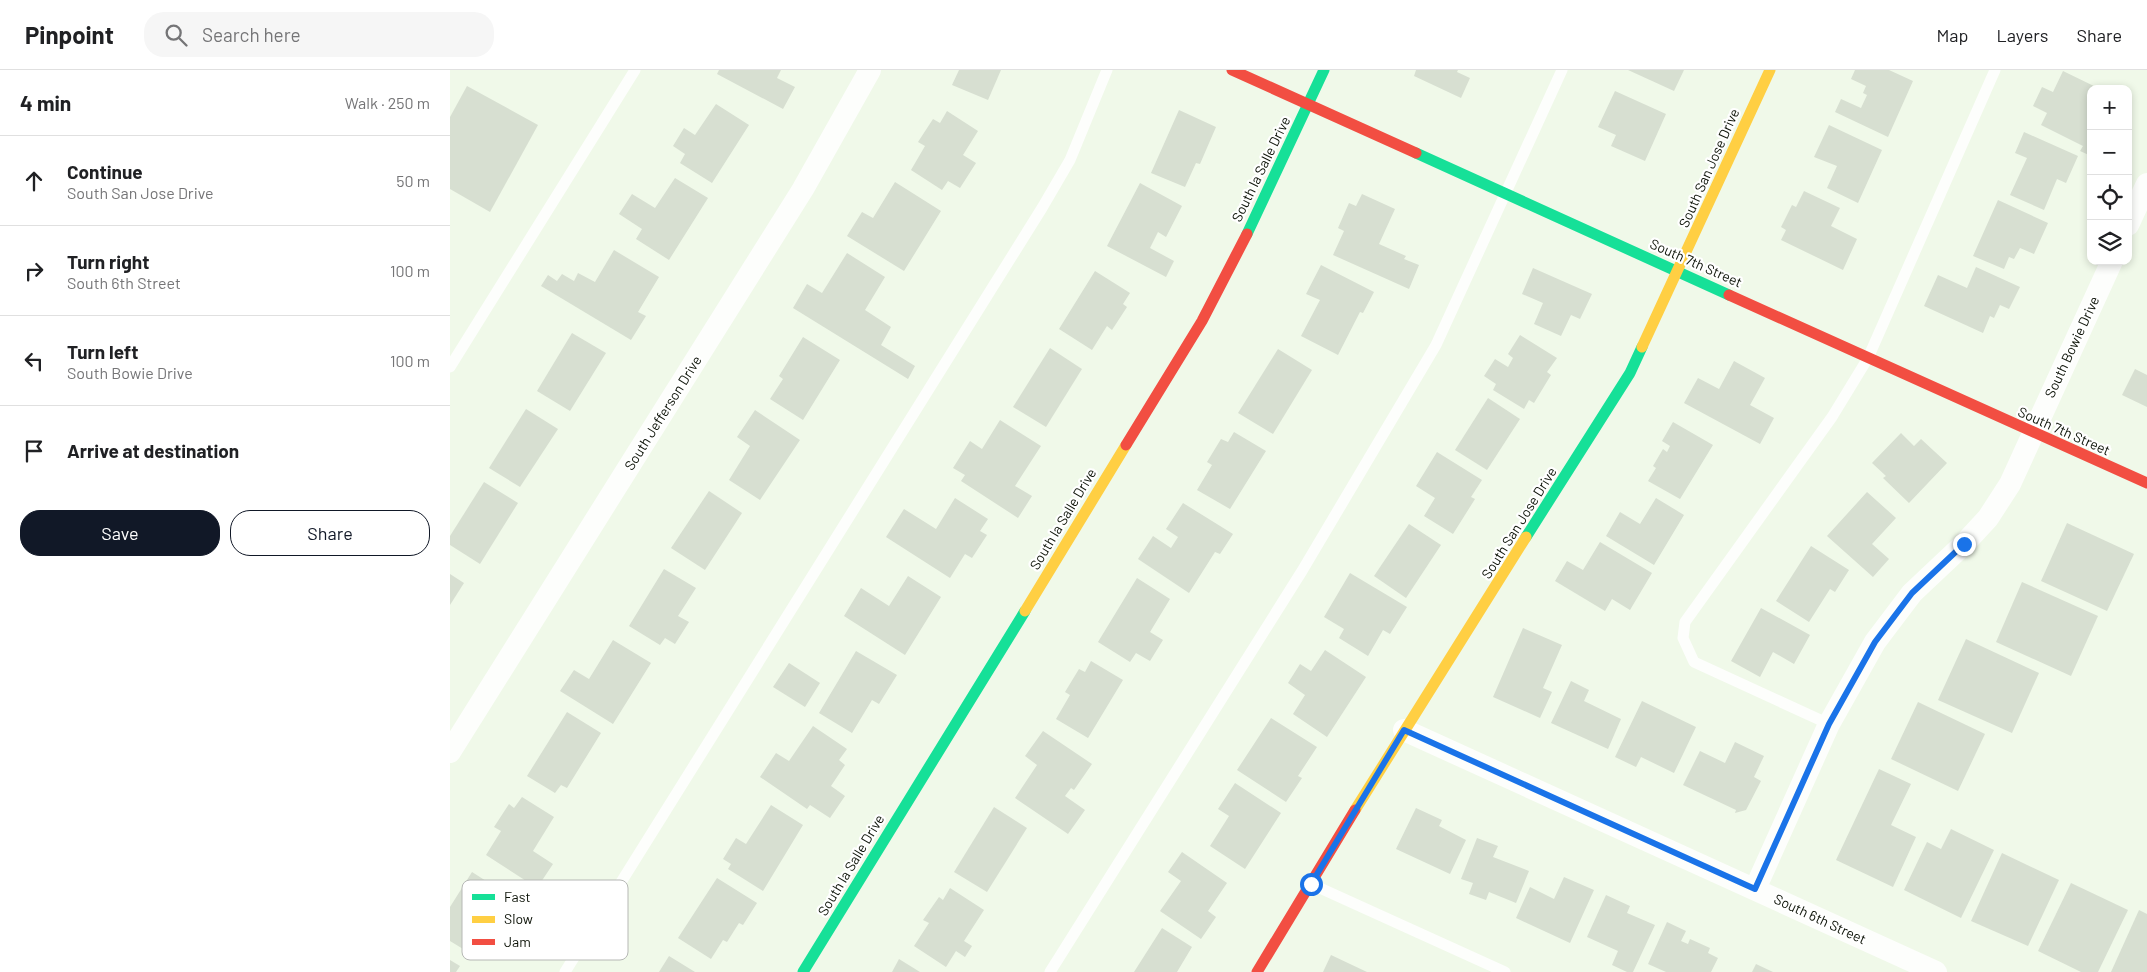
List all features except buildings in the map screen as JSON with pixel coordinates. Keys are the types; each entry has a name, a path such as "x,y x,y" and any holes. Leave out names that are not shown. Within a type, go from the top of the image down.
{"street":[{"name":"South Jefferson Drive","path":"450,752 803,189 870,70"},
{"name":"South 7th Street","path":"1232,70 2147,483"},
{"name":"South la Salle Drive","path":"803,972 1202,321 1243,242 1324,70"},
{"name":"South San Jose Drive","path":"1257,972 1404,730 1630,373 1770,70"},
{"path":"2130,220 2147,184"},
{"name":"South Bowie Drive","path":"1755,889 1829,724 1875,642 1912,593 1964,544 1988,518 2010,484 2110,265"},
{"name":"South 6th Street","path":"1404,730 1936,972"}],"lane":[{"path":"450,367 635,70"},
{"path":"622,880 1070,160 1107,70"},
{"path":"1050,972 1302,571 1431,353 1562,70"},
{"path":"1829,724 1694,662 1683,638 1686,622 1832,417 1868,358 1995,70"},
{"path":"1311,884 1505,972"},
{"path":"565,972 572,960"}],"traffic: fast":[{"path":"1247,234 1324,70"},
{"path":"1416,153 1729,295"},
{"path":"1526,537 1630,373 1642,347"},
{"path":"803,972 1025,611"}],"traffic: slow":[{"path":"1642,347 1770,70"},
{"path":"1025,611 1126,445"},
{"path":"1355,810 1526,537"}],"traffic: jam":[{"path":"1232,70 1416,153"},
{"path":"1126,445 1202,321 1247,234"},
{"path":"1729,295 2147,483"},
{"path":"1257,972 1355,810"}],"route":[{"path":"1311,884 1404,730 1755,889 1829,724 1875,642 1912,593 1964,544"}]}
